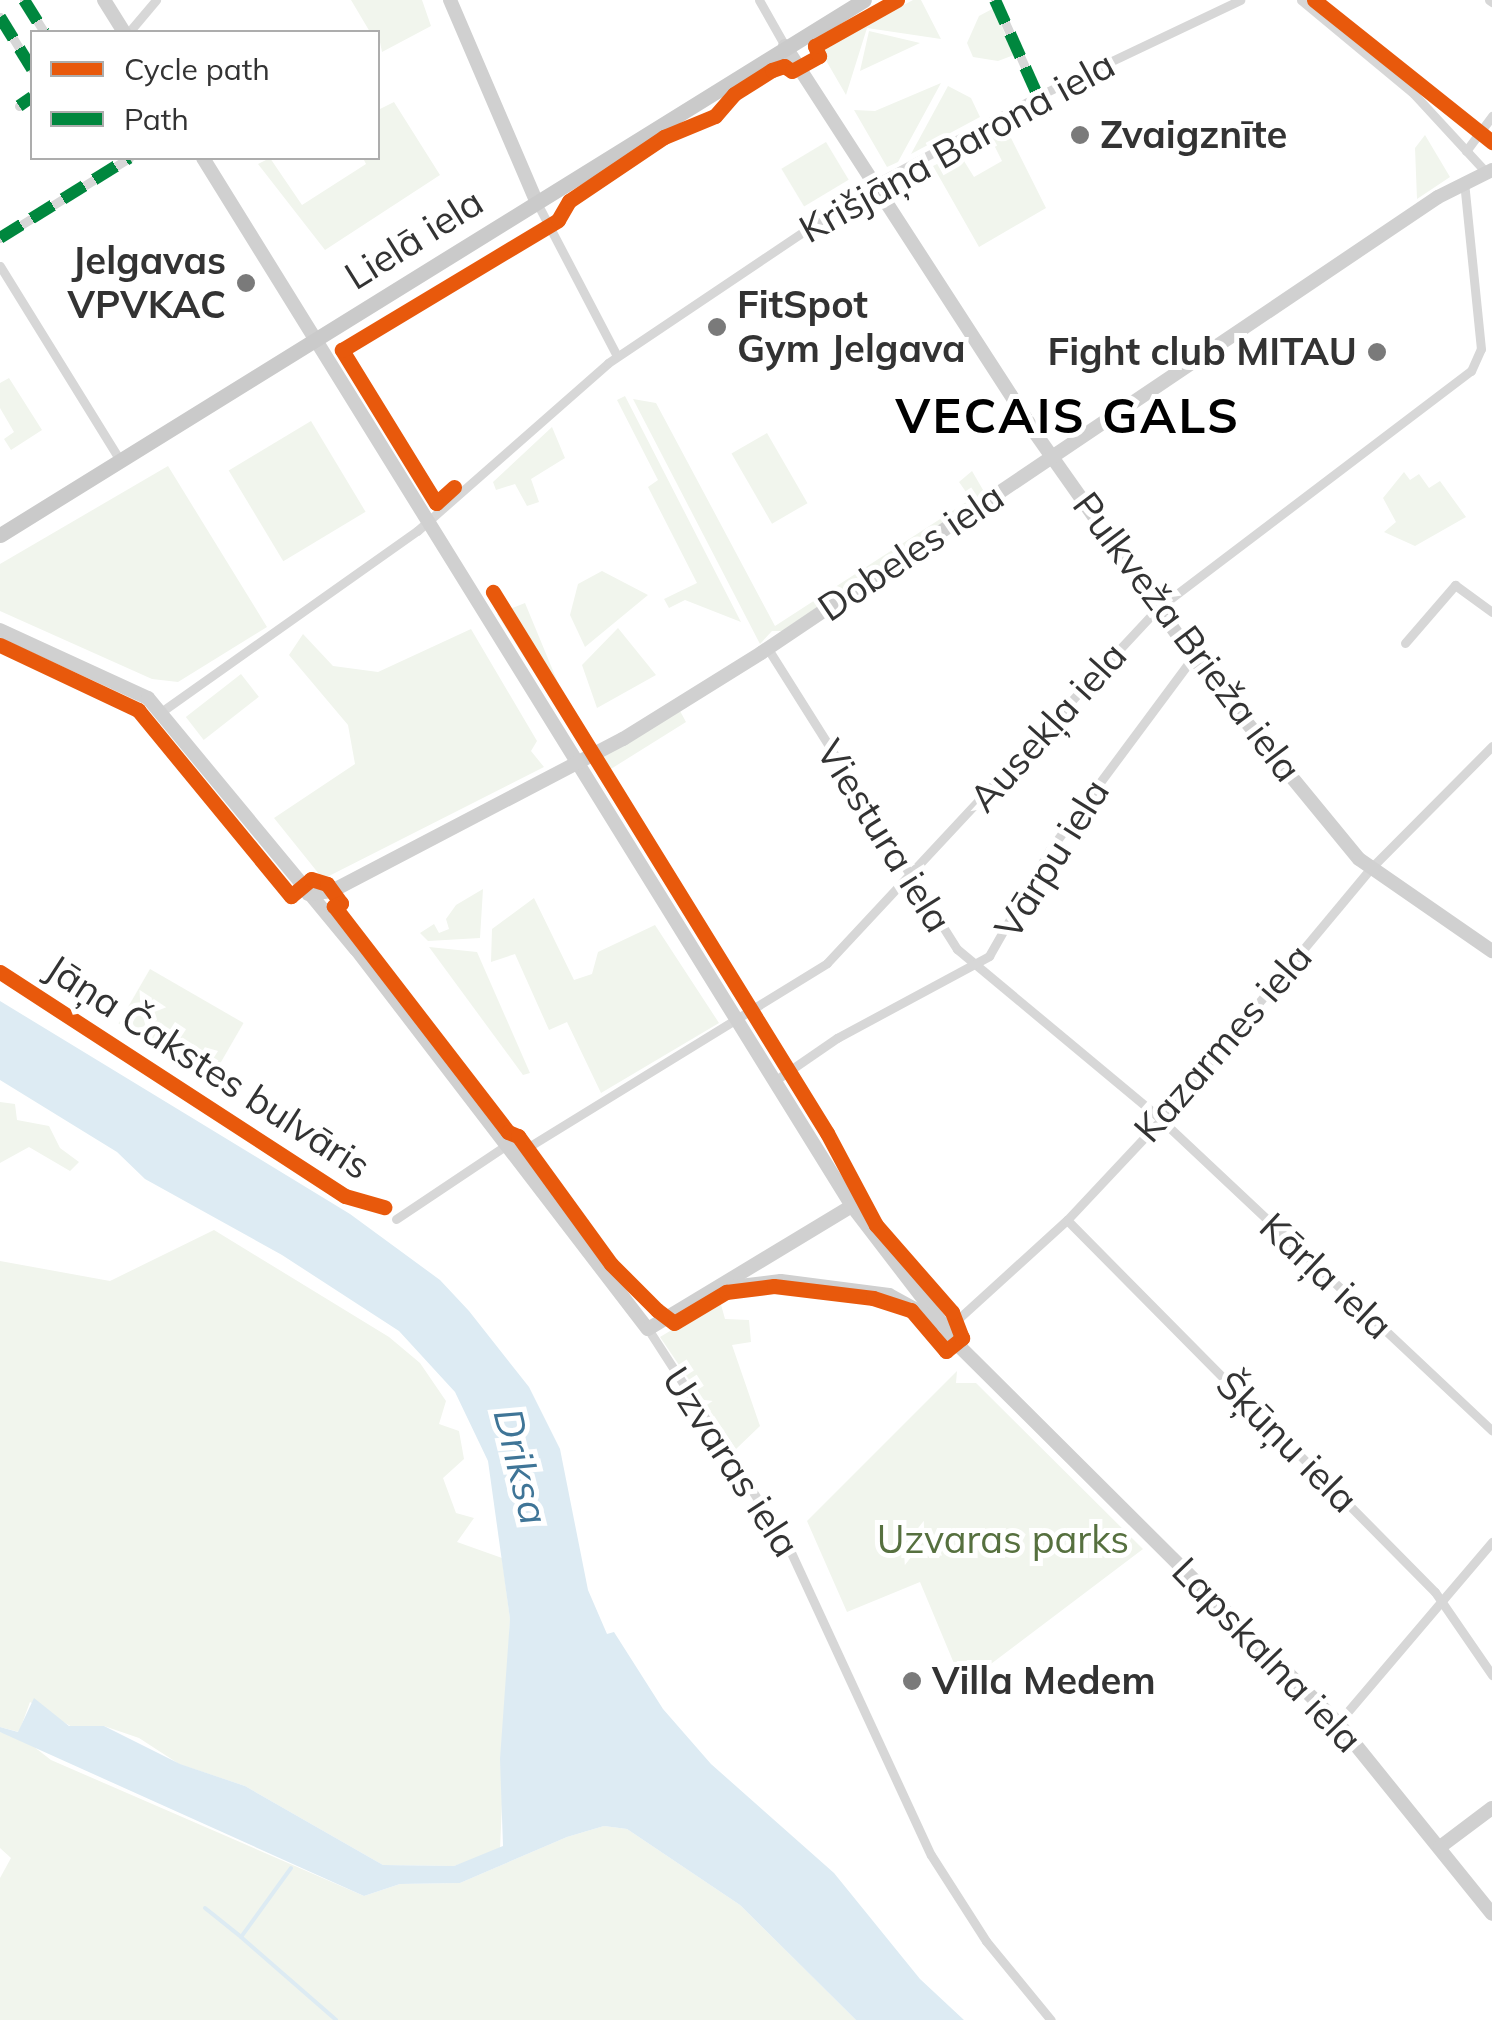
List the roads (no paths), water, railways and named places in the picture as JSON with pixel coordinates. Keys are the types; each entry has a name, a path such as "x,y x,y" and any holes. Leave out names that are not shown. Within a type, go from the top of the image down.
{"main road":[{"name":"Lielā iela","path":"0,536 864,0"}],"street":[{"path":"24,0 43,30"},
{"path":"104,0 126,30"},
{"path":"129,30 156,0"},
{"path":"450,0 536,201 618,356"},
{"path":"758,0 785,46"},
{"path":"995,0 1038,96"},
{"name":"Krišjāņa Barona iela","path":"161,712 427,522 618,356 873,185 1038,96 1240,0"},
{"path":"1301,0 1414,93 1489,172"},
{"path":"0,17 30,66"},
{"name":"Pulkveža Brieža iela","path":"785,46 1051,456 1157,610 1371,868 1492,950"},
{"path":"19,106 30,99"},
{"path":"1466,150 1492,116"},
{"path":"0,238 126,160"},
{"path":"204,160 852,1206"},
{"name":"Dobeles iela","path":"308,894 332,890 576,764 768,649 1464,182 1489,172"},
{"name":"Ausekļa iela","path":"513,1149 736,1022 827,963 1157,610 1476,366 1481,349 1464,182"},
{"path":"0,266 120,460"},
{"path":"1406,643 1455,586 1492,612"},
{"name":"Uzvaras iela","path":"0,630 148,698 513,1149 648,1329 788,1546 930,1855 986,1941 1051,2020"},
{"name":"Viestura iela","path":"768,649 909,878 958,950 1161,1120"},
{"name":"Vārpu iela","path":"773,1082 837,1038 976,965 1006,936 1050,850 1194,657"},
{"name":"Kazarmes iela","path":"944,1328 1067,1220 1161,1120 1371,868 1492,746"},
{"name":"Kārļa iela","path":"1161,1120 1492,1432"},
{"name":"Jāņa Čakstes bulvāris","path":"396,1218 513,1149"},
{"name":"Lapskalna iela","path":"648,1329 852,1206 944,1328 1338,1724 1492,1914"},
{"name":"Šķūņu iela","path":"1067,1220 1440,1603 1492,1675"},
{"path":"770,1254 781,1281"},
{"name":"Lapskalna iela","path":"711,1290 781,1281 889,1295 944,1328"},
{"path":"1338,1724 1492,1542"},
{"path":"1440,1847 1492,1808"}],"water":[{"name":"Driksa","path":"0,1001 350,1214 440,1280 529,1387 560,1449 588,1590 607,1634 614,1632 663,1709 711,1764 834,1873 920,1979 964,2020 856,2020 740,1905 627,1829 604,1826 567,1837 460,1883 400,1884 364,1896 0,1732 0,1727 18,1732 34,1698 69,1726 104,1726 180,1764 245,1786 383,1865 454,1866 503,1846 500,1759 510,1619 488,1461 455,1392 399,1331 282,1255 145,1179 117,1152 0,1080"}],"waterway":[{"path":"291,1868 241,1937 336,2020"},
{"path":"205,1908 240,1936"}],"place":[{"name":"Zvaigznīte","path":"1080,135"},
{"name":"Jelgavas VPVKAC","path":"246,283"},
{"name":"FitSpot Gym Jelgava","path":"717,327"},
{"name":"Fight club MITAU","path":"1377,352"},
{"name":"Villa Medem","path":"912,1681"}],"district":[{"name":"VECAIS GALS","path":"1068,416"}],"park label":[{"name":"Uzvaras parks","path":"1003,1540"}]}
